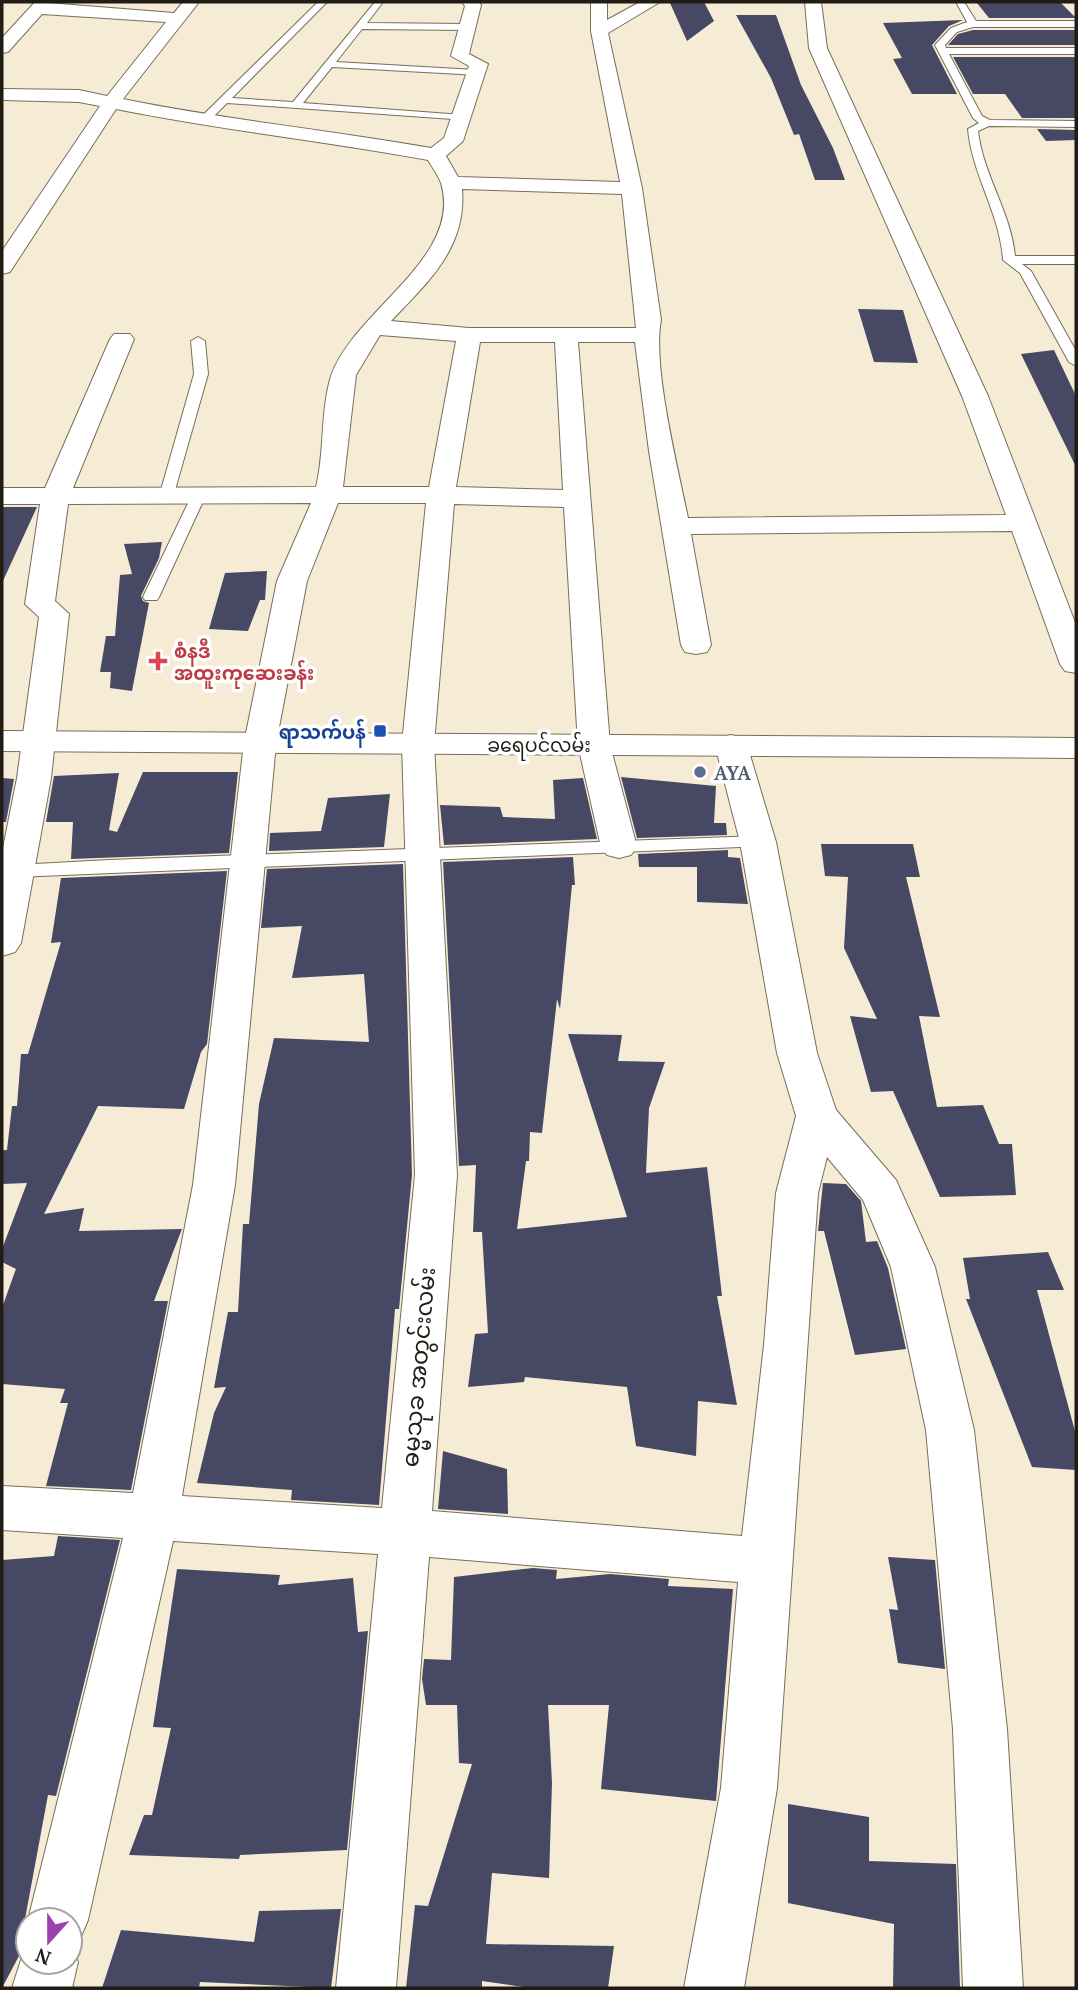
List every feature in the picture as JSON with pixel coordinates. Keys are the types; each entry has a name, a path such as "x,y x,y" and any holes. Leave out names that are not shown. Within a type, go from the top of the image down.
{"street":[{"path":"2,267 111,103 191,2"},
{"path":"61,1906 154,1516 214,1185 260,743 292,580 327,496 334,468 335,431 344,375 373,327 435,261 447,235 453,208 443,169 463,118 479,64 460,56 469,27 473,5 470,2"},
{"path":"599,2 599,31 632,188 649,320 646,335 651,388 678,526 696,645"},
{"path":"599,31 652,2"},
{"path":"813,2 818,48 975,396 1076,663"},
{"path":"2,48 41,6 179,18"},
{"path":"2,94 79,96 163,110 204,121 287,130 443,169 632,188"},
{"path":"373,327 469,335 646,335"},
{"name":"ဓမ္မသုခ အတွင်းလမ်း","path":"366,1988 402,1532 436,1175 425,855 418,744 441,495 469,335"},
{"path":"566,335 594,745 619,847"},
{"path":"2,943 38,742 54,614 40,604 55,497 122,340"},
{"path":"2,496 441,495 576,499"},
{"path":"678,526 1022,523"},
{"name":"ခရေပင်လမ်း","path":"2,741 1076,748"},
{"path":"731,746 758,842 797,1053 817,1116 881,1192 913,1267 950,1430 980,1728 993,1988"},
{"path":"714,1988 749,1788 765,1561 787,1345 797,1193 817,1116"},
{"path":"2,1508 402,1532 765,1561"}],"lane":[{"path":"204,121 222,100 323,2"},
{"path":"296,105 379,2"},
{"path":"960,2 973,24"},
{"path":"988,123 978,118 943,51 940,44 947,34 956,27 973,24 1076,24"},
{"path":"360,26 469,27"},
{"path":"943,51 1076,51"},
{"path":"329,64 476,73"},
{"path":"222,100 463,118"},
{"path":"1009,260 1010,236 973,137 973,129 988,123 1076,124"},
{"path":"1009,260 1076,260"},
{"path":"1009,260 1025,271 1076,362"},
{"path":"166,497 201,374 198,341"},
{"path":"151,597 198,496"},
{"path":"16,871 249,859 758,842"}],"building":[{"path":"704,2 714,21 687,41 670,3"},
{"path":"977,3 1061,3 1076,18 989,18"},
{"path":"736,15 776,15 801,85 833,148 845,180 815,180 799,134 794,135 771,78"},
{"path":"963,20 949,26 932,45 957,94 912,94 893,59 902,58 883,23"},
{"path":"973,30 1076,30 1076,45 948,45 958,34"},
{"path":"953,57 1076,57 1076,118 1022,118 1005,94 973,94"},
{"path":"1037,129 1076,130 1076,140 1046,141"},
{"path":"858,309 903,310 918,363 874,362"},
{"path":"1054,350 1076,396 1076,467 1021,354"},
{"path":"2,507 37,507 2,583"},
{"path":"162,542 159,558 141,596 143,601 149,603 132,691 110,688 111,672 100,672 106,636 115,636 120,575 132,574 124,544"},
{"path":"267,571 265,600 260,600 248,631 209,629 225,573"},
{"path":"143,772 238,772 229,853 71,859 73,822 46,822 54,776 119,773 109,830 117,832"},
{"path":"621,777 716,786 714,823 726,823 727,835 637,838"},
{"path":"2,778 14,779 6,822 2,822"},
{"path":"583,778 597,839 444,845 440,805 500,807 503,817 555,819 553,780"},
{"path":"390,794 384,847 269,851 270,833 321,831 328,798"},
{"path":"821,844 913,844 920,877 906,877 940,1017 919,1016 937,1107 983,1105 999,1144 1012,1144 1016,1195 940,1197 893,1091 871,1092 850,1016 877,1019 844,948 848,877 825,876"},
{"path":"728,850 728,857 740,858 748,904 697,902 697,867 639,867 638,854"},
{"path":"573,857 575,885 572,885 560,1009 557,999 542,1133 530,1132 529,1161 526,1161 517,1229 627,1217 568,1034 622,1035 618,1061 665,1062 649,1108 646,1173 707,1167 722,1296 717,1296 737,1405 698,1401 696,1456 636,1446 627,1387 525,1377 524,1382 468,1387 475,1334 488,1333 482,1232 473,1232 476,1165 459,1166 443,862"},
{"path":"403,864 412,1175 399,1309 395,1309 379,1505 291,1500 292,1490 197,1483 214,1413 226,1387 214,1388 228,1312 238,1312 243,1224 249,1224 259,1104 274,1038 369,1042 364,974 292,978 302,926 261,928 267,869"},
{"path":"227,871 207,1044 201,1052 184,1109 98,1106 44,1214 84,1208 79,1231 182,1229 154,1301 168,1301 131,1490 46,1486 68,1403 60,1403 65,1389 2,1384 2,1308 16,1269 2,1262 2,1249 27,1183 2,1184 2,1150 7,1150 12,1106 17,1106 21,1054 28,1054 61,942 51,943 61,878"},
{"path":"823,1183 846,1184 861,1201 866,1242 877,1241 888,1268 906,1349 855,1355 824,1231 818,1231"},
{"path":"1048,1252 1064,1290 1037,1290 1076,1435 1076,1470 1032,1467 966,1299 970,1299 963,1258"},
{"path":"443,1451 507,1469 508,1514 438,1509"},
{"path":"58,1536 120,1540 56,1796 48,1795 27,1906 14,1906 14,1965 2,1988 2,1560 54,1556"},
{"path":"888,1557 935,1560 945,1669 898,1663 889,1609 898,1610"},
{"path":"533,1568 557,1570 556,1579 610,1574 669,1579 668,1586 733,1589 716,1801 601,1789 609,1705 548,1705 552,1783 549,1878 492,1873 486,1944 614,1946 608,1988 530,1988 482,1981 482,1988 406,1988 415,1905 428,1906 472,1764 459,1763 457,1705 426,1705 422,1679 424,1659 451,1660 454,1577"},
{"path":"177,1569 280,1575 278,1585 353,1578 358,1632 368,1631 347,1850 240,1855 239,1859 129,1855 144,1815 152,1815 171,1728 153,1727"},
{"path":"788,1804 869,1817 869,1861 956,1864 960,1988 893,1988 894,1924 788,1903"},
{"path":"341,1909 331,1988 200,1982 199,1988 102,1988 121,1930 254,1942 259,1911"}],"place":[{"name":"စံနဒီ အထူးကုဆေးခန်း","path":"158,661"},
{"name":"ရာသက်ပန်","path":"380,731"},
{"name":"AYA","path":"700,772"}]}
